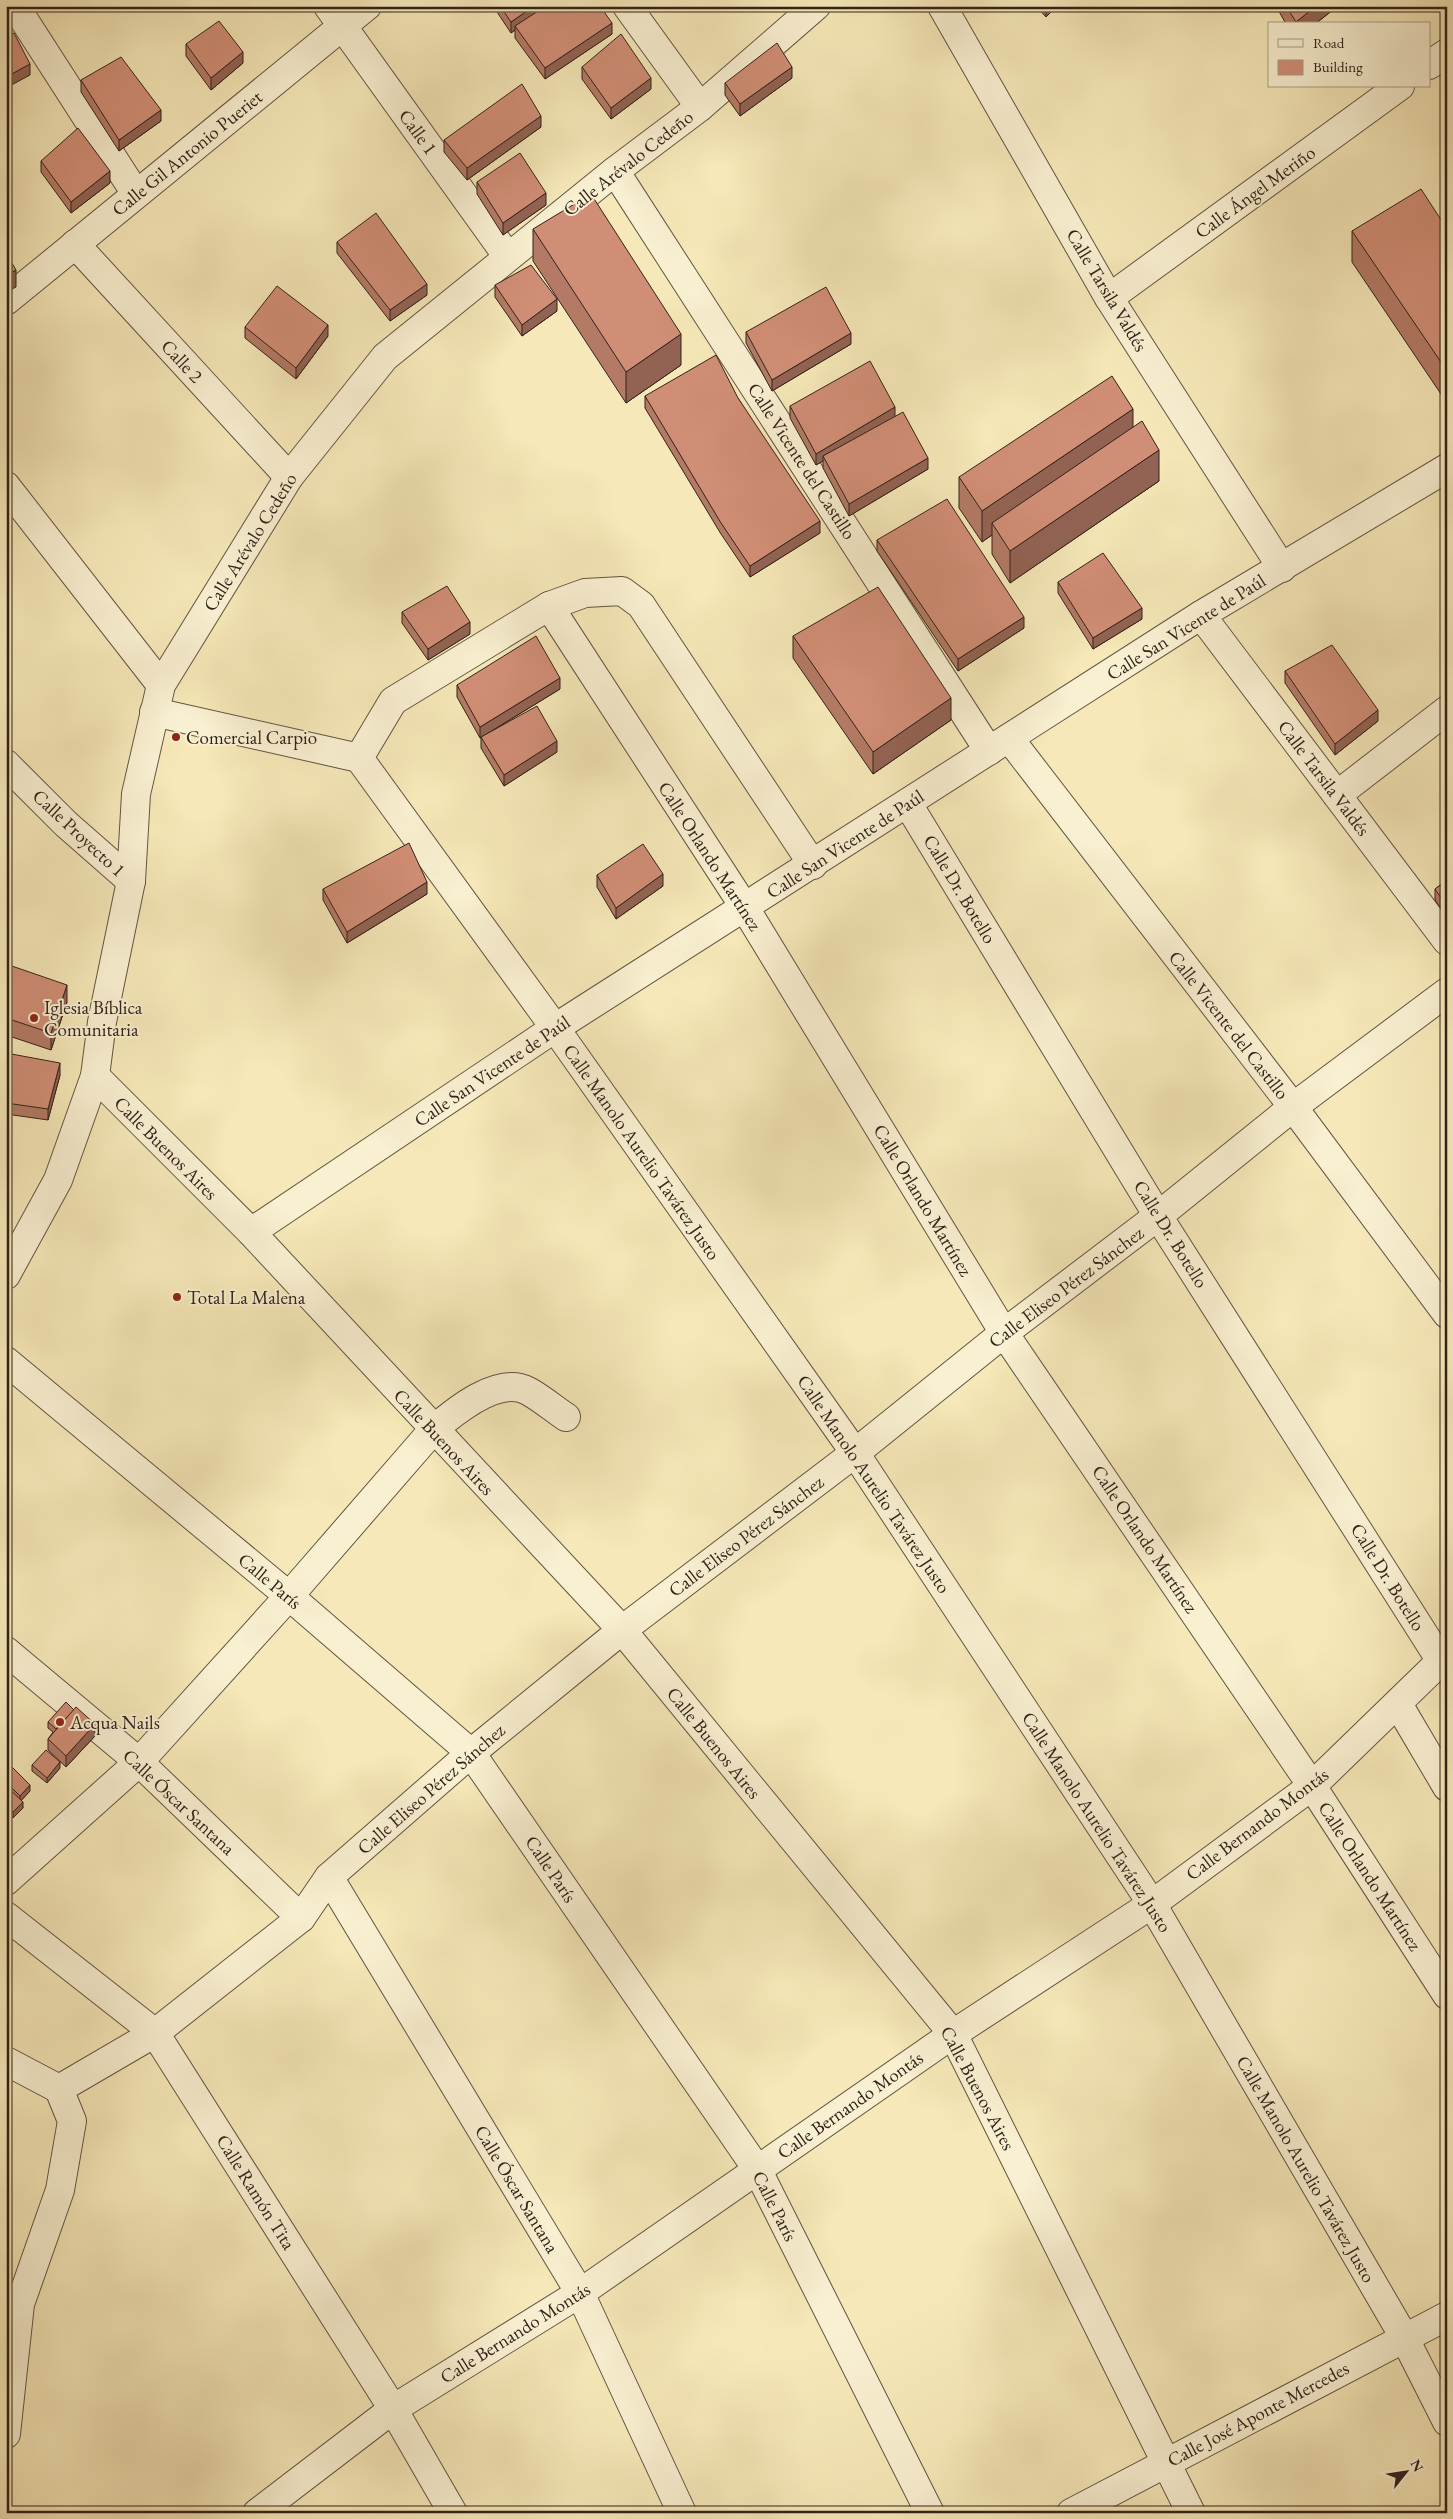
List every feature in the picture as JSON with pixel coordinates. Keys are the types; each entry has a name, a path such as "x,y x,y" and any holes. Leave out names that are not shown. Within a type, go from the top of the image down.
{"street":[{"path":"16,6 136,194"},
{"name":"Calle Gil Antonio Pueriet","path":"6,301 136,194 335,16 367,6"},
{"path":"627,6 700,107"},
{"name":"Calle Arévalo Cedeño","path":"6,1275 58,1180 95,1076 102,1022 131,881 136,794 161,685 289,478 385,357 614,171 700,107 816,6"},
{"name":"Calle Tarsila Valdés","path":"942,6 1109,298 1282,568"},
{"name":"Calle 1","path":"335,16 508,257"},
{"path":"1430,64 1447,53"},
{"name":"Calle Ángel Meriño","path":"1109,298 1397,88"},
{"name":"Calle Vicente del Castillo","path":"614,171 999,745 1292,1107 1447,1314"},
{"name":"Calle 2","path":"75,244 289,478"},
{"name":"Calle San Vicente de Paúl","path":"251,1232 555,1028 813,865 1201,614 1282,568 1447,468"},
{"path":"6,486 161,685"},
{"path":"154,712 359,758 393,701 549,606 585,593 622,591 641,605 813,865"},
{"name":"Calle Orlando Martínez","path":"549,606 745,908 1004,1333 1312,1786 1447,1995"},
{"name":"Calle Tarsila Valdés","path":"1201,614 1447,941"},
{"path":"1337,795 1447,710"},
{"name":"Calle Manolo Aurelio Tavárez Justo","path":"359,758 555,1028 855,1453 1152,1904 1404,2337 1447,2422"},
{"name":"Calle Proyecto 1","path":"6,764 66,824 131,881"},
{"name":"Calle Dr. Botello","path":"908,804 1158,1216 1444,1658"},
{"name":"Calle Eliseo Pérez Sánchez","path":"59,2089 155,2033 301,1918 329,1877 472,1752 622,1630 855,1453 1004,1333 1158,1216 1292,1107 1447,992"},
{"name":"Calle Buenos Aires","path":"95,1076 251,1232 433,1430 622,1630 953,2034 1191,2513"},
{"name":"Calle París","path":"6,1361 289,1596 472,1752 757,2169 930,2513"},
{"path":"6,1881 139,1762 289,1596 433,1430 456,1411 485,1394 505,1388 526,1390 566,1417"},
{"name":"Calle Óscar Santana","path":"6,1651 139,1762 301,1918"},
{"name":"Calle Bernando Montás","path":"257,2513 393,2409 580,2293 953,2034 1152,1904 1312,1786 1444,1658"},
{"path":"1398,1704 1447,1787"},
{"name":"Calle Óscar Santana","path":"329,1877 580,2293 682,2513"},
{"name":"Calle Ramón Tita","path":"6,1916 155,2033 393,2409 453,2513"},
{"path":"6,2061 59,2089 72,2121 60,2190 13,2300 6,2434"},
{"name":"Calle José Aponte Mercedes","path":"1071,2513 1447,2316"}],"building":[{"path":"500,6 534,6 511,22"},
{"path":"546,6 600,6 612,23 545,68 515,26"},
{"path":"1286,6 1316,6 1296,22"},
{"path":"219,21 243,52 211,78 186,44"},
{"path":"14,33 30,64 6,77 6,37"},
{"path":"621,34 651,78 611,108 582,67"},
{"path":"777,43 792,67 740,104 725,83"},
{"path":"121,57 161,110 119,140 81,80"},
{"path":"522,84 541,116 467,168 444,140"},
{"path":"78,128 110,171 71,202 41,161"},
{"path":"520,153 546,193 503,223 477,182"},
{"path":"1421,189 1447,229 1447,371 1352,231"},
{"path":"591,194 681,334 626,372 533,229"},
{"path":"376,213 427,284 390,310 337,242"},
{"path":"6,253 16,270 6,276"},
{"path":"531,265 557,299 522,325 495,285"},
{"path":"277,286 328,325 296,368 245,327"},
{"path":"826,287 851,333 772,380 746,332"},
{"path":"716,355 738,398 820,521 750,566 721,523 645,396"},
{"path":"870,361 895,407 816,454 790,406"},
{"path":"1112,376 1133,409 982,511 959,477"},
{"path":"903,412 928,458 849,504 823,456"},
{"path":"1142,421 1159,450 1010,551 992,523"},
{"path":"947,499 1024,617 958,659 877,540"},
{"path":"1103,553 1142,608 1093,638 1058,582"},
{"path":"447,586 470,622 428,649 402,612"},
{"path":"878,587 951,698 873,752 793,636"},
{"path":"536,636 560,678 480,727 457,685"},
{"path":"1332,645 1378,710 1335,744 1285,671"},
{"path":"537,706 557,741 504,775 481,737"},
{"path":"409,843 427,882 347,932 323,889"},
{"path":"643,844 663,874 616,908 597,875"},
{"path":"1447,880 1447,906 1435,889"},
{"name":"Iglesia Bíblica Comunitaria","path":"6,964 67,985 51,1033 6,1018"},
{"path":"6,1053 60,1063 48,1109 6,1103"},
{"path":"66,1702 74,1710 56,1729 48,1722"},
{"path":"76,1707 95,1724 66,1756 48,1739"},
{"path":"46,1750 60,1762 47,1778 32,1765"},
{"path":"6,1761 30,1785 20,1796 6,1782"},
{"path":"6,1786 23,1802 13,1812 6,1805"}],"place":[{"name":"Comercial Carpio","path":"176,737"},
{"name":"Iglesia Bíblica Comunitaria","path":"34,1018"},
{"name":"Total La Malena","path":"177,1297"},
{"name":"Acqua Nails","path":"60,1722"}]}
